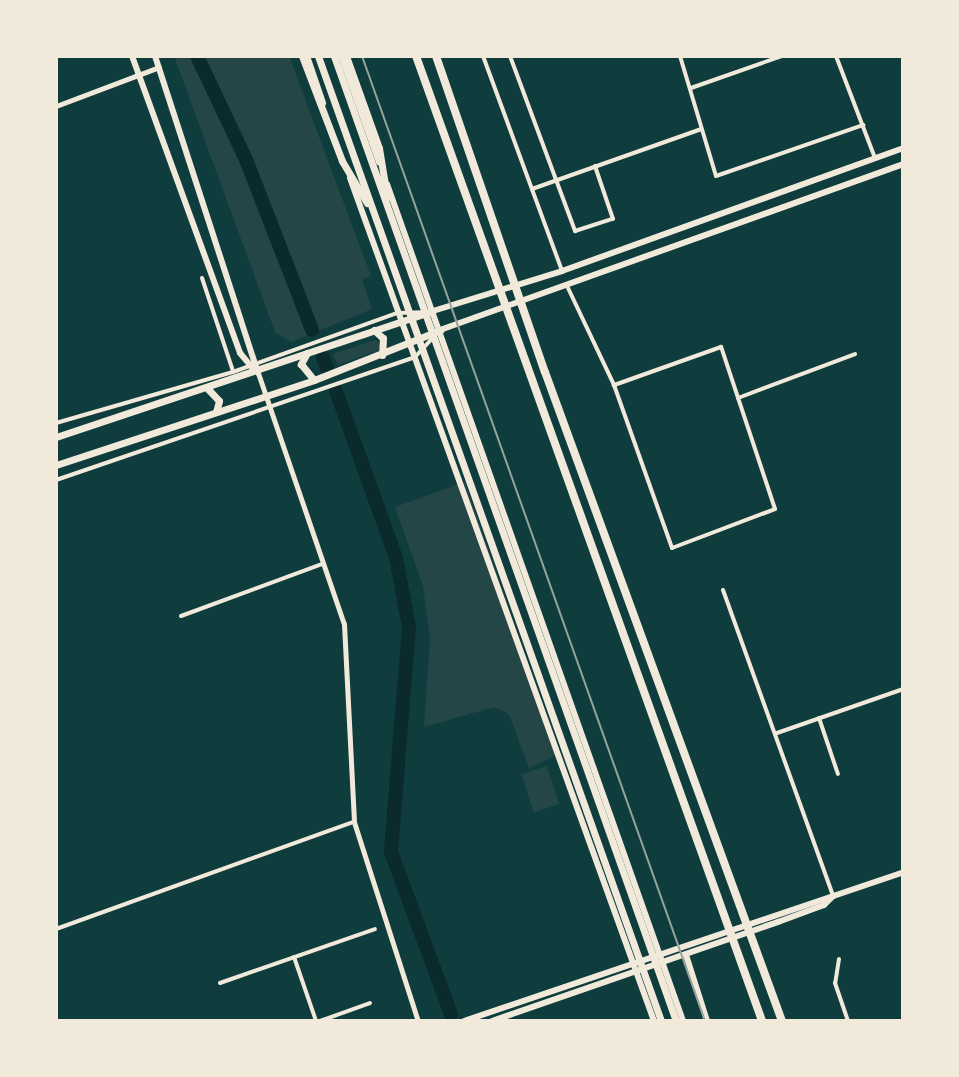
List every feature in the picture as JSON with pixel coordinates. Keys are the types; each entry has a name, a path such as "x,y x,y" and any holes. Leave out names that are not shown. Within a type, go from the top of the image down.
{"highway":[{"path":"416,56 470,215 762,1021"},
{"path":"436,56 545,372 782,1021"}],"main road":[{"path":"132,56 246,366 258,373"},
{"path":"155,56 258,362 258,373"},
{"path":"304,56 342,161 374,214"},
{"path":"304,56 654,1021"},
{"path":"318,56 661,1021"},
{"path":"334,56 676,1021"},
{"path":"344,56 379,148 388,207"},
{"path":"344,56 683,1021"},
{"path":"56,437 258,373 374,330 399,317 433,311 562,271 903,148"},
{"path":"56,465 314,380 411,345 440,330 568,288 903,164"},
{"path":"374,330 383,338 382,355"},
{"path":"307,353 301,364 314,380"},
{"path":"208,389 219,401 216,412"},
{"path":"492,1021 634,967 659,954 903,873"},
{"path":"464,1021 634,967 686,955 824,905 833,896"},
{"path":"686,955 707,1021"}],"street":[{"path":"483,56 562,271"},
{"path":"510,56 575,231 613,219 595,166"},
{"path":"680,56 716,176 863,125"},
{"path":"836,56 875,158"},
{"path":"691,88 778,57"},
{"path":"56,106 159,67"},
{"path":"532,189 701,129"},
{"path":"202,278 233,372"},
{"path":"568,288 614,385 672,548 775,509 721,347 614,385"},
{"path":"56,423 233,372 399,317"},
{"path":"56,480 415,357 440,330"},
{"path":"738,398 855,354"},
{"path":"258,373 344,624 354,822 418,1021"},
{"path":"181,616 322,564"},
{"path":"723,590 777,733 833,896"},
{"path":"777,733 903,689"},
{"path":"819,718 838,774"},
{"path":"56,929 354,822"},
{"path":"220,983 375,929"},
{"path":"294,957 318,1021 370,1003"},
{"path":"839,959 835,983 848,1021"}],"shaded area":[{"path":"174,56 289,56 371,276 362,279 372,309 291,342 275,332"},
{"path":"375,340 381,343 379,350 338,365 333,354"},
{"path":"465,482 559,754 529,768 509,714 494,707 424,727 430,639 423,586 395,507"},
{"path":"547,766 559,804 534,812 521,774"}],"waterway":[{"path":"197,56 247,162 312,330"},
{"path":"323,358 327,368"},
{"path":"336,391 396,558 409,627 391,852 451,1014"}],"railway":[{"path":"362,56 705,1021"}]}
